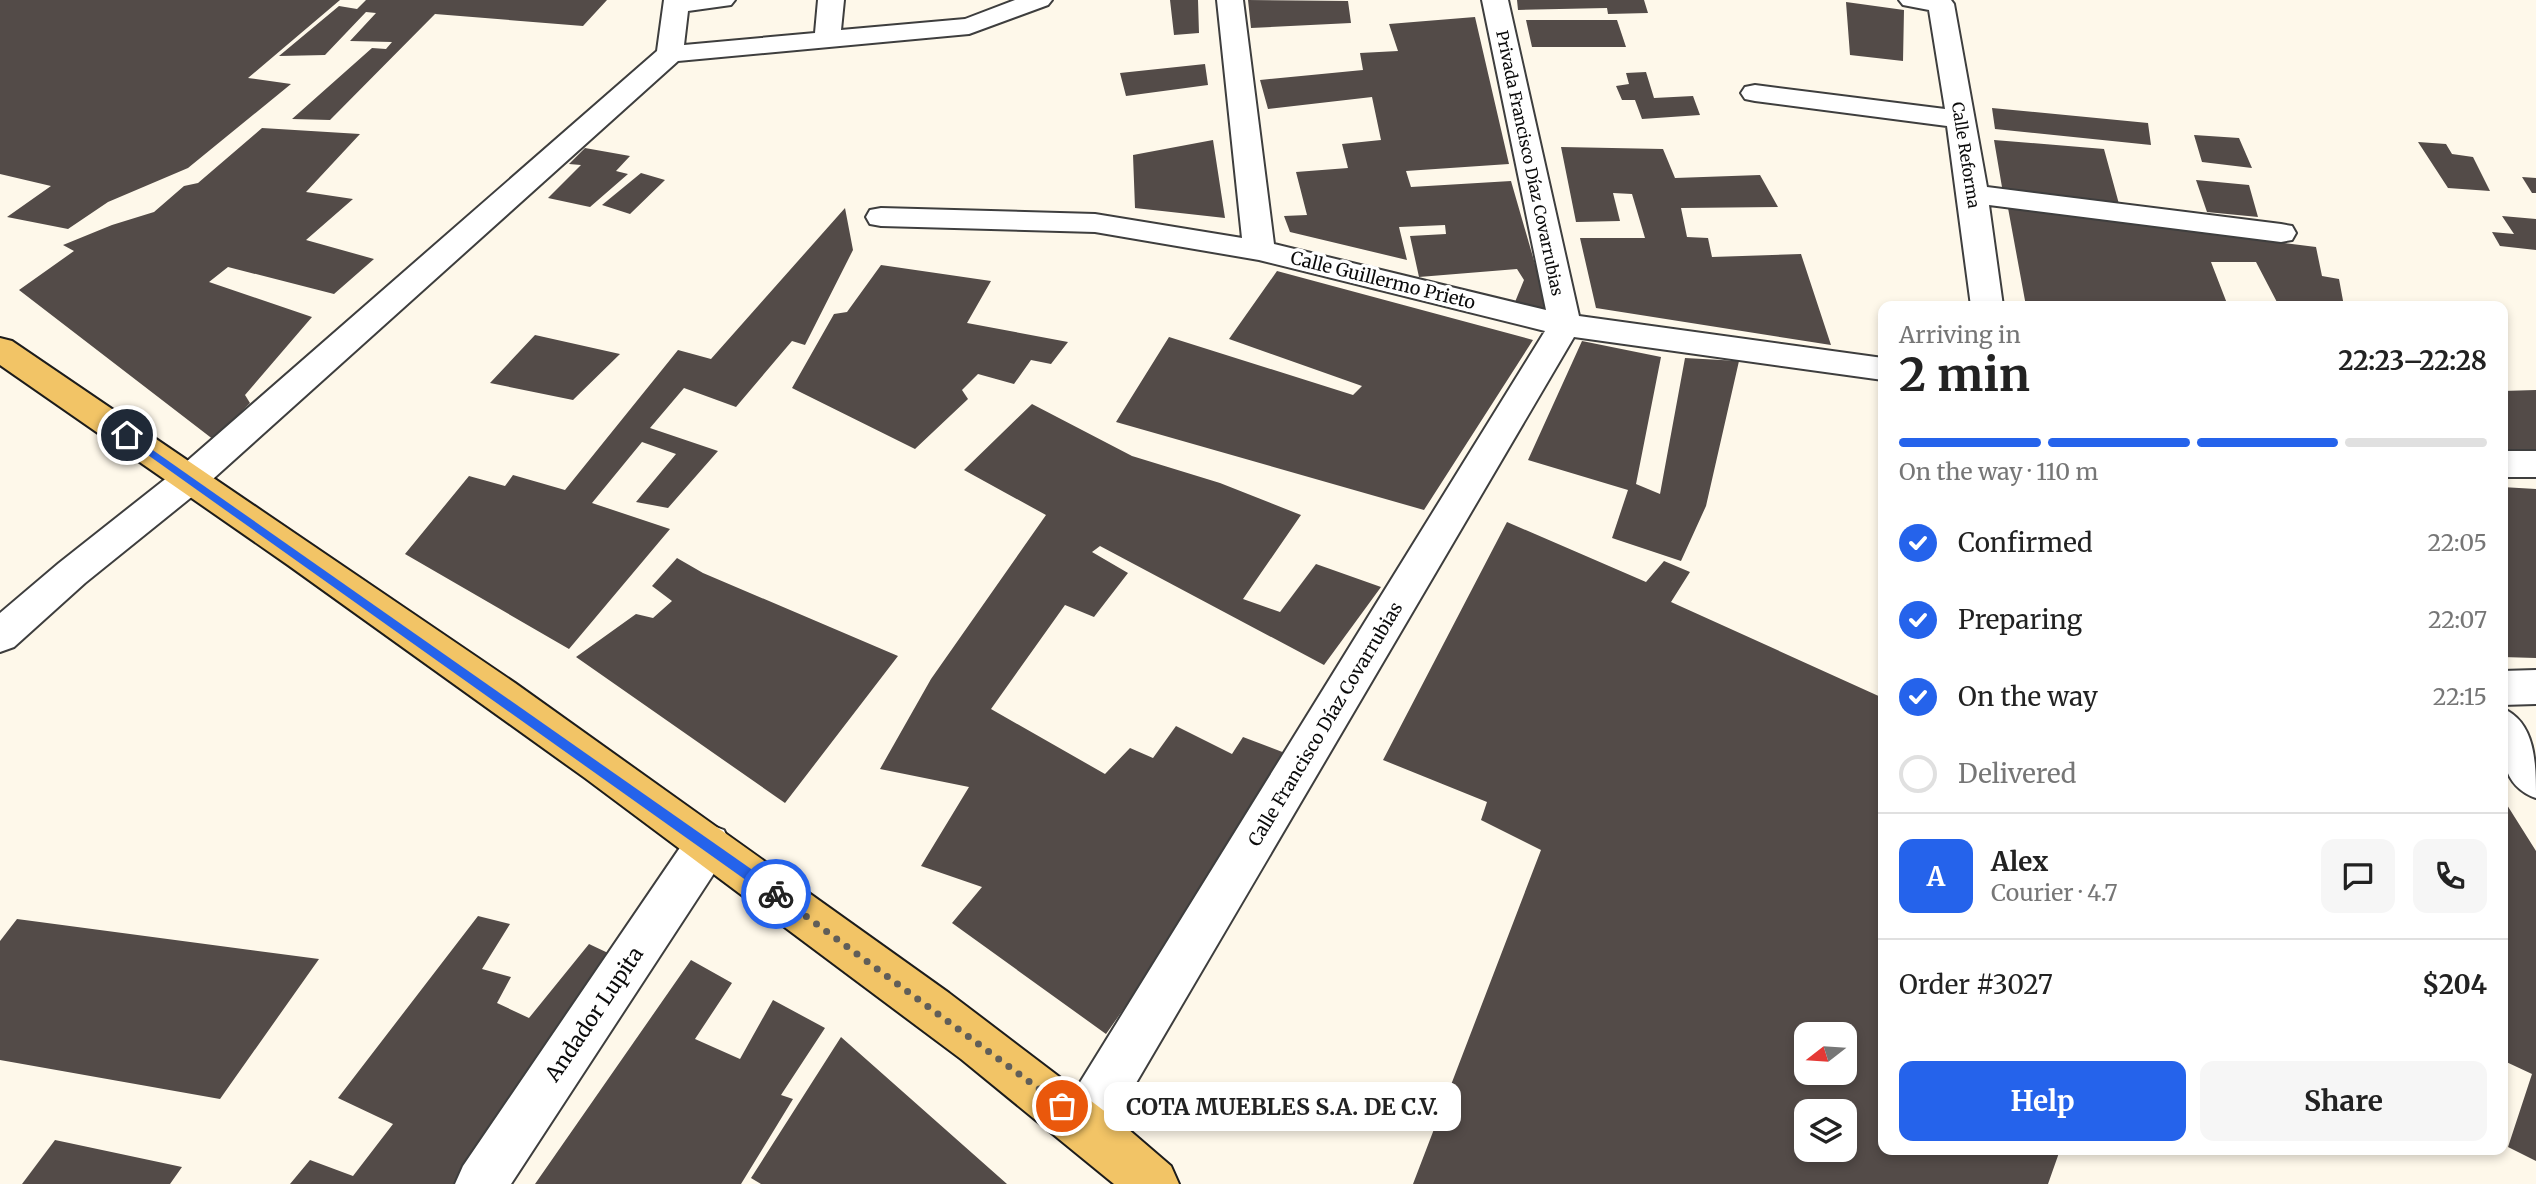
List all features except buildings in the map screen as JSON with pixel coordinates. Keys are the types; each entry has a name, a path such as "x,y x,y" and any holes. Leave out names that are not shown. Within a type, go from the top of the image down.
{"main road":[{"path":"0,349 191,478 708,844 1084,1123 1153,1184"}],"street":[{"path":"670,54 677,2 722,0"},
{"path":"828,40 831,0"},
{"path":"0,636 72,573 191,478 670,54 969,26 1039,0"},
{"path":"1230,0 1259,250"},
{"name":"Privada Francisco Díaz Covarrubias","path":"1495,0 1565,325"},
{"name":"Calle Reforma","path":"1912,0 1941,4 1973,194 1986,301"},
{"path":"1755,93 1960,119"},
{"path":"1973,194 2280,233"},
{"name":"Calle Guillermo Prieto","path":"881,217 1096,223 1259,250 1565,325 1878,368"},
{"name":"Calle Francisco Díaz Covarrubias","path":"1084,1123 1565,325"},
{"path":"2508,464 2536,464"},
{"path":"2508,688 2536,687"},
{"path":"2508,735 2536,780"},
{"name":"Andador Lupita","path":"481,1184 708,844"}],"way so far":[{"path":"776,894 1062,1106"}],"place":[{"name":"COTA MUEBLES S.A. DE C.V.","path":"1062,1106"}],"route":[{"path":"127,435 776,894"}]}
